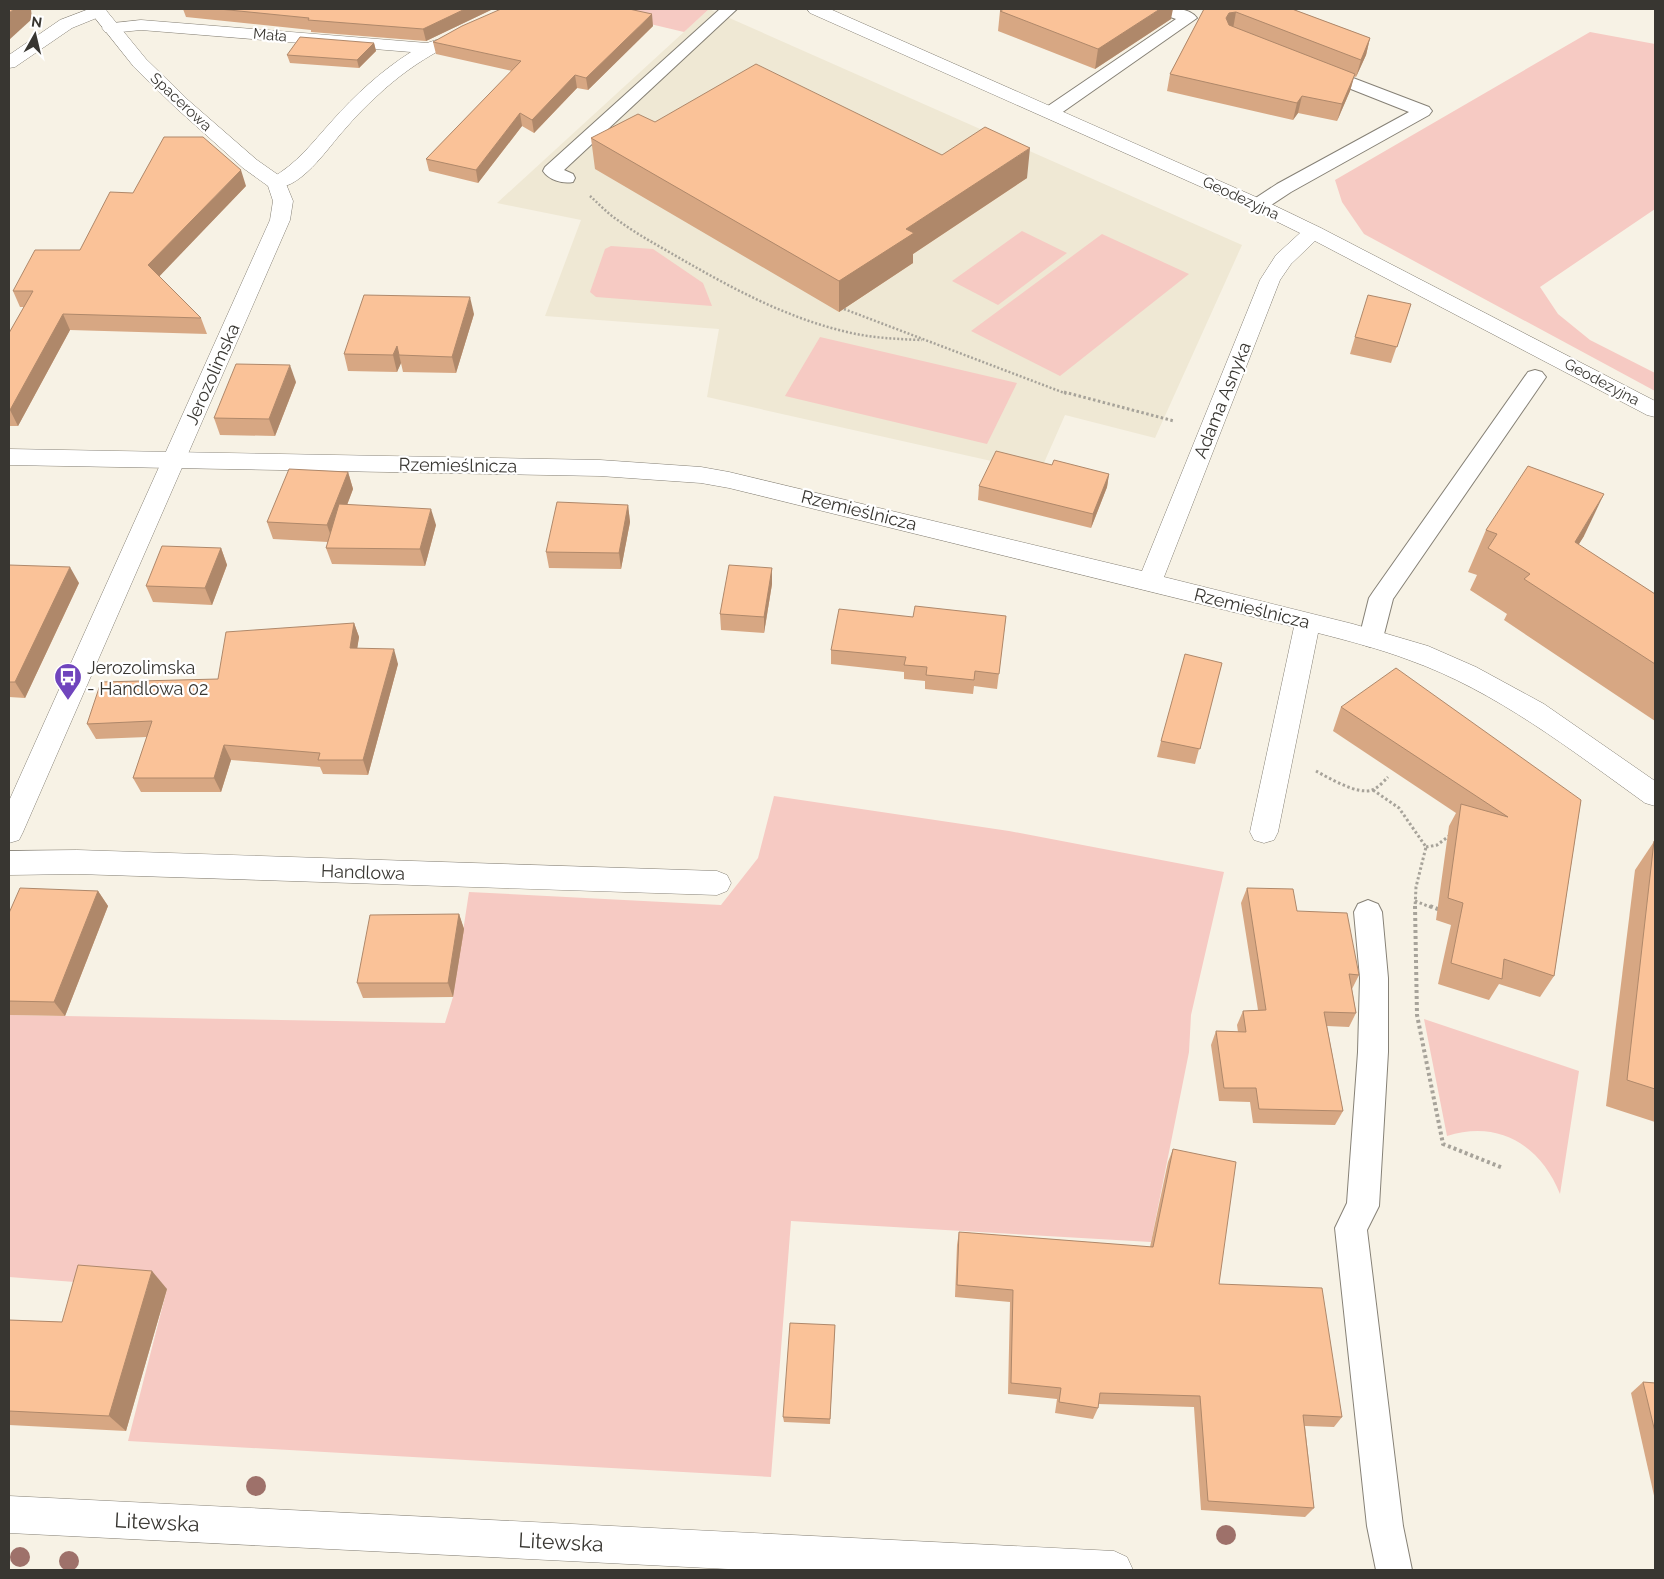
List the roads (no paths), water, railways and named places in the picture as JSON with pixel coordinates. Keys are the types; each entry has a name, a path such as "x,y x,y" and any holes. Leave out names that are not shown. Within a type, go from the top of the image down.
{"street":[{"name":"Geodezyjna","path":"816,9 1258,205 1314,232 1655,410"},
{"name":"Spacerowa","path":"97,10 140,63 182,104 250,164 277,183"},
{"path":"9,63 66,24 97,10"},
{"name":"Mała","path":"111,28 145,25 429,48"},
{"path":"277,183 304,167 337,126 377,85 429,48 447,40"},
{"name":"Jerozolimska","path":"9,832 280,220 283,201 277,183"},
{"name":"Adama Asnyka","path":"1150,582 1270,280 1286,255 1314,232"},
{"name":"Rzemieślnicza","path":"9,457 600,468 700,475 777,490 1308,622 1371,638 1419,653 1467,674 1535,712 1655,795"},
{"path":"1264,832 1308,622"},
{"name":"Handlowa","path":"9,863 87,862 717,883"},
{"name":"Litewska","path":"9,1514 1114,1570"}],"lane":[{"path":"566,178 552,171 729,9"},
{"path":"1051,112 1189,18 1162,9"},
{"path":"1258,205 1284,188 1423,111 1304,64"},
{"path":"1371,638 1381,598 1535,377"},
{"path":"1368,912 1374,978 1372,1062 1363,1206 1351,1228 1385,1526 1394,1570"}],"place":[{"name":"Jerozolimska - Handlowa 02","path":"68,701"}]}
